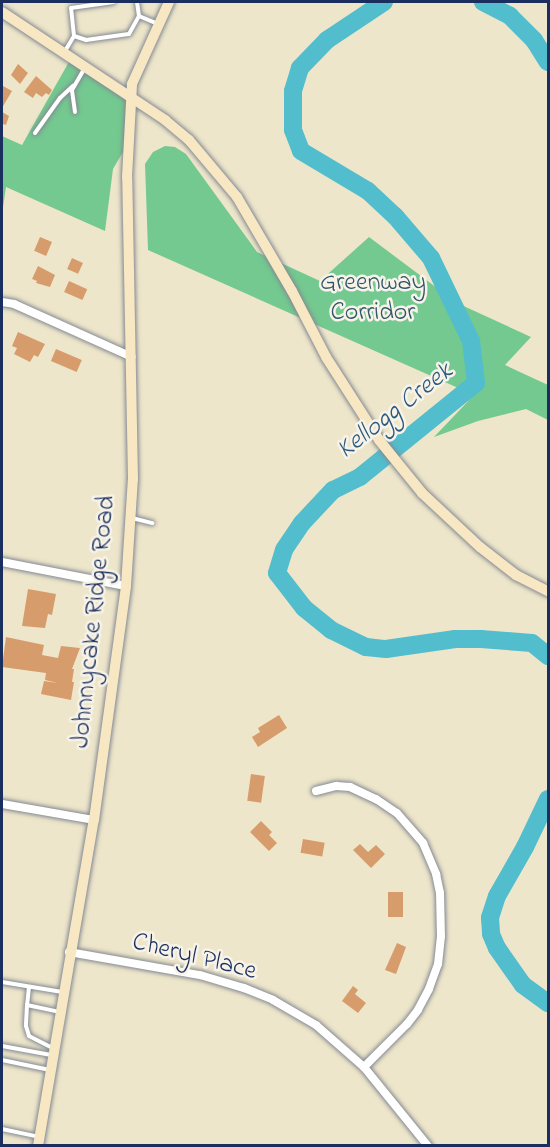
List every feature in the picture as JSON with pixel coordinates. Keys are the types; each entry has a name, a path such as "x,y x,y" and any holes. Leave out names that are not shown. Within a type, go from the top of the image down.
{"main road":[{"name":"Johnnycake Ridge Road","path":"39,1141 69,952 94,820 126,586 131,518 132,357 127,177 132,84 169,2"},
{"path":"2,12 84,69 165,120 189,140 237,197 292,291 326,357 379,440 422,493 480,548 516,575 549,591"}],"street":[{"path":"2,302 14,304 132,357"},
{"path":"2,562 126,586"},
{"path":"316,790 336,786 350,787 376,799 397,813 423,843 436,874 440,893 441,936 438,964 429,989 418,1010 407,1024 364,1067"},
{"path":"2,804 94,820"},
{"name":"Cheryl Place","path":"69,952 200,975 244,988 273,1000 315,1025 364,1067 428,1146"}],"lane":[{"path":"63,54 74,36 71,8 114,2"},
{"path":"74,36 86,40 129,34 139,16 137,2"},
{"path":"139,16 159,24"},
{"path":"35,133 84,69"},
{"path":"73,86 75,112"},
{"path":"131,518 152,523"},
{"path":"2,982 63,992"},
{"path":"30,987 26,1026 29,1036 53,1051"},
{"path":"27,1005 59,1012"},
{"path":"2,1046 53,1051"},
{"path":"2,1060 50,1071"},
{"path":"2,1129 39,1141"}],"green space":[{"path":"70,60 128,101 133,135 113,169 105,231 6,187 2,214 2,136 22,145"},
{"name":"Greenway Corridor","path":"165,146 175,147 186,154 257,252 320,281 369,237 457,303 531,337 505,365 548,385 548,420 526,409 478,421 434,437 474,395 148,250 145,164 153,152"}],"building":[{"path":"18,64 28,73 20,84 11,75"},
{"path":"36,76 52,90 49,95 46,93 42,97 36,93 33,98 24,92"},
{"path":"3,86 12,91 2,108 2,89"},
{"path":"2,112 9,116 6,125 3,124 2,127"},
{"path":"40,237 52,242 46,256 34,251"},
{"path":"72,258 83,263 78,274 67,269"},
{"path":"38,266 55,275 50,287 36,283 37,281 32,279"},
{"path":"69,281 87,289 82,300 64,292"},
{"path":"18,332 45,344 38,357 34,355 30,362 14,354 17,348 12,346"},
{"path":"56,349 82,360 77,372 51,361"},
{"path":"28,589 56,594 52,615 48,614 45,628 22,626"},
{"path":"6,637 44,645 42,655 58,658 61,646 80,648 72,669 74,669 72,682 74,682 71,700 41,694 44,681 58,683 45,680 46,673 2,667"},
{"path":"279,715 287,728 258,747 252,737 260,732 258,728"},
{"path":"251,774 265,776 261,803 247,801"},
{"path":"261,821 272,832 269,835 277,843 269,851 250,832"},
{"path":"303,839 325,843 322,857 301,853"},
{"path":"360,844 368,852 376,845 385,854 371,868 353,850"},
{"path":"388,892 403,892 403,917 388,917"},
{"path":"397,943 406,947 396,974 385,970"},
{"path":"353,986 358,990 355,994 366,1003 358,1013 342,1001"}],"waterway":[{"name":"Kellogg Creek","path":"384,2 327,40 300,68 293,91 293,130 301,151 368,191 395,216 431,258 471,341 476,383 360,477 333,490 302,523 284,550 277,573 304,608 331,630 366,647 386,649 455,639 481,639 532,643 548,656"},
{"name":"Kellogg Creek","path":"483,2 510,16 534,40 548,62"},
{"name":"Kellogg Creek","path":"548,799 525,847 497,896 490,918 491,934 497,948 523,985 548,1003"}]}
